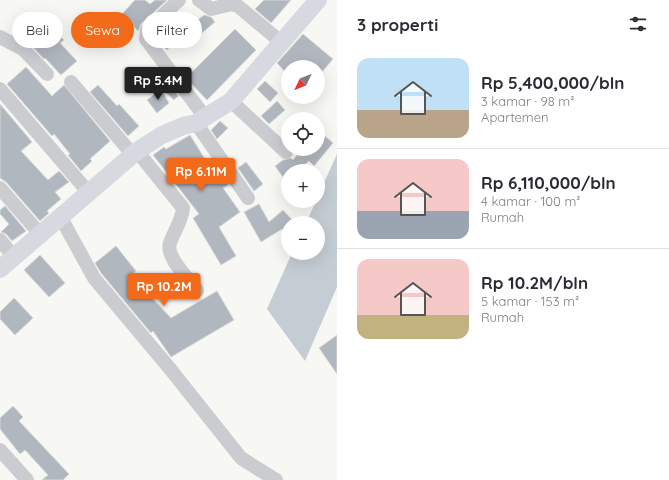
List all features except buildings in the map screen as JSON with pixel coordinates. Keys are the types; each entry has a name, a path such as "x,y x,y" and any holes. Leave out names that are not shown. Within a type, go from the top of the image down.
{"main road":[{"path":"0,269 135,153 162,135 201,120 231,101 318,0"}],"street":[{"path":"179,0 147,30 145,34 146,39 201,120 248,198"},
{"path":"199,0 211,9 232,4 238,6 281,42"},
{"path":"0,37 23,49 47,74"},
{"path":"71,82 183,208 182,217 169,249 171,256 197,290"},
{"path":"0,89 89,193"},
{"path":"231,101 281,147"},
{"path":"0,188 41,235"},
{"path":"61,218 94,278 241,458 276,480"},
{"path":"0,240 14,257"},
{"path":"2,456 27,480"}],"shaded area":[{"path":"337,154 337,287 305,361 267,309 289,260 325,260 325,216 309,216 313,208 325,208 325,181"}]}
